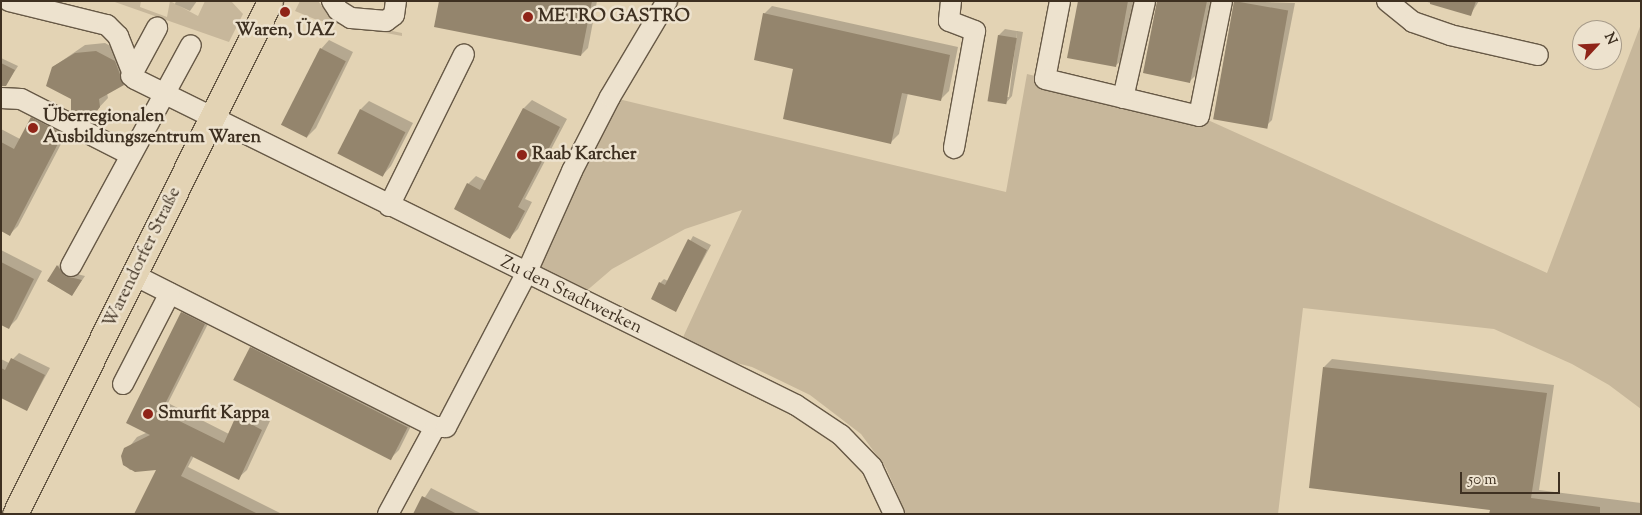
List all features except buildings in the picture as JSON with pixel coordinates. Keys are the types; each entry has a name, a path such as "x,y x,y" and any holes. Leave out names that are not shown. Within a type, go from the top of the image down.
{"main road":[{"name":"Warendorfer Straße","path":"15,514 212,119 266,3"}],"street":[{"path":"8,1 107,24 118,36 131,76"},
{"path":"332,1 338,10 351,18 386,21 394,15 396,1"},
{"path":"134,275 435,427 446,427 526,274 572,171 610,97 667,1"},
{"path":"951,1 949,20 975,31 954,148"},
{"path":"1060,1 1045,79 1199,116 1222,1"},
{"path":"1123,98 1145,1"},
{"path":"1388,1 1413,22 1450,35 1538,55"},
{"path":"131,76 158,28"},
{"path":"71,266 191,44"},
{"path":"389,206 464,54"},
{"name":"Zu den Stadtwerken","path":"131,76 212,119 796,405 842,435 872,467 894,514"},
{"path":"1,98 21,99 131,155"},
{"path":"123,384 170,293"},
{"path":"388,514 435,427"}],"shaded area":[{"path":"112,1 141,1 140,7 167,17 170,1 198,16 205,1 231,1 243,14 229,42"},
{"path":"300,1 318,1 327,13 339,20 402,33 402,36 317,20 295,11"},
{"path":"1641,24 1641,409 1609,385 1572,364 1494,329 1303,308 1278,514 906,514 886,468 861,434 810,395 752,367 678,348 742,210 685,229 612,269 577,299 526,274 610,97 1006,192 1027,74 1199,116 1547,273"}],"place":[{"name":"Waren, ÜAZ","path":"285,12"},
{"name":"METRO GASTRO","path":"528,17"},
{"name":"Überregionalen Ausbildungszentrum Waren","path":"33,128"},
{"name":"Raab Karcher","path":"522,155"},
{"name":"Smurfit Kappa","path":"148,414"}]}
